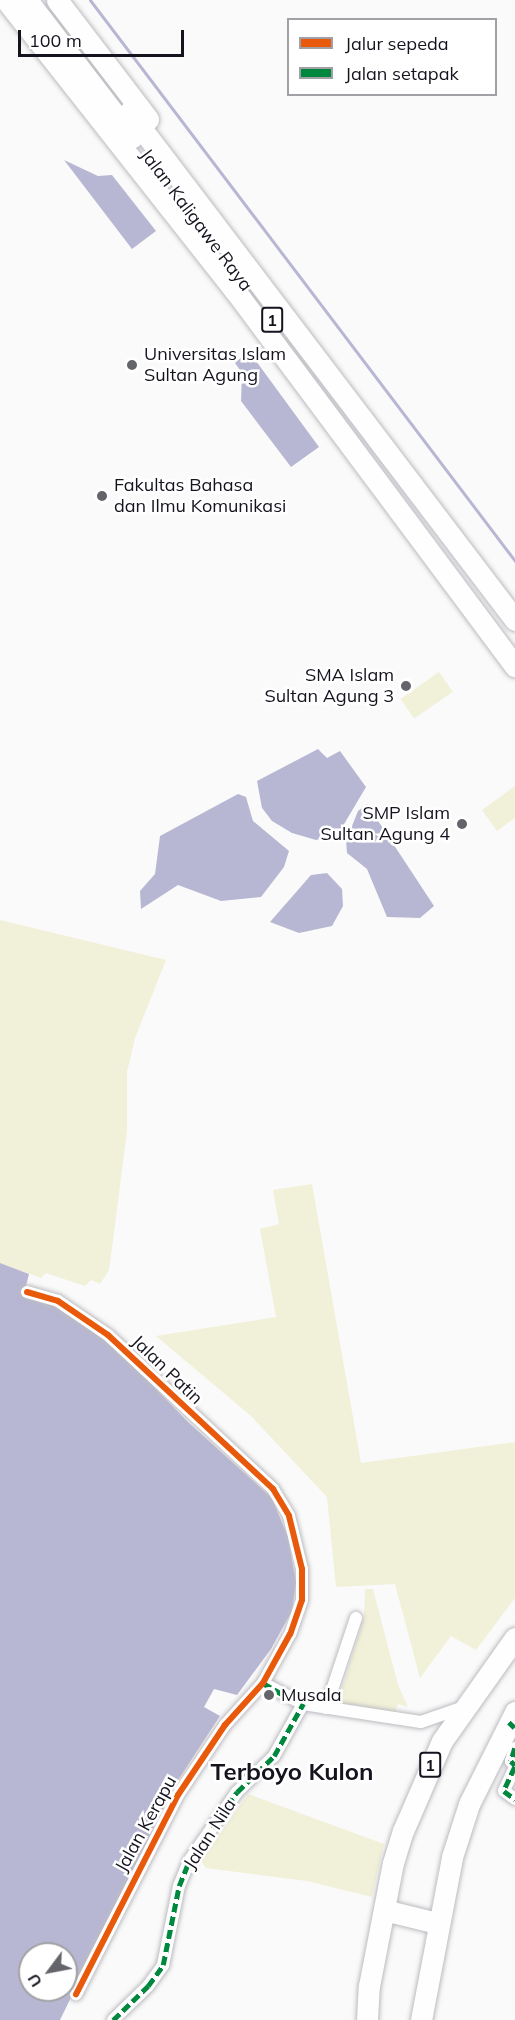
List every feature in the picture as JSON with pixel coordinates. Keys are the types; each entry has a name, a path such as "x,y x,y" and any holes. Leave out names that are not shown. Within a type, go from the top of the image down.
{"highway":[{"name":"Jalan Kaligawe Raya","path":"42,0 241,278 515,641"},
{"path":"57,0 515,598"},
{"path":"15,1 241,278 515,666"},
{"name":"Jalan Kaligawe Raya","path":"241,278 515,620"},
{"name":"1","path":"367,2020 369,1986 403,1831 442,1741 515,1638"},
{"path":"421,2020 437,1923 469,1804 513,1721"},
{"path":"384,1910 437,1923"}],"street":[{"name":"Jalan Patin","path":"27,1292 58,1301 108,1335 273,1489 289,1516 302,1569 303,1593 297,1620 263,1683"},
{"path":"326,1708 356,1618"},
{"path":"263,1683 303,1704 421,1722 466,1706"},
{"name":"Jalan Kerapu","path":"78,1990 178,1795 225,1725 263,1683"},
{"name":"Jalan Nila","path":"113,2020 124,2006 148,1986 163,1965 179,1886 189,1861 237,1792 274,1756 303,1704"},
{"path":"421,1722 442,1741"},
{"path":"515,1748 511,1761 515,1766 504,1791 515,1799"}],"green space":[{"path":"439,672 453,692 414,719 400,699"},
{"path":"515,786 515,818 497,831 482,810"},
{"path":"0,920 166,960 135,1038 127,1072 127,1131 109,1270 100,1284 91,1280 85,1286 46,1273 41,1278 0,1263"},
{"path":"312,1184 361,1463 515,1442 515,1598 476,1650 451,1636 420,1678 395,1584 336,1587 327,1497 251,1416 156,1336 276,1317 260,1229 279,1224 273,1190"},
{"path":"365,1589 373,1589 398,1685 408,1707 398,1704 394,1715 337,1705 364,1617"},
{"path":"248,1794 384,1844 372,1897 307,1881 206,1868 201,1861"}],"water":[{"path":"64,160 98,176 112,175 156,231 132,249"},
{"path":"245,346 319,447 291,467 241,401 242,373 235,363 243,356 241,349"},
{"path":"318,749 327,758 340,751 366,787 337,836 316,840 292,833 272,821 262,808 257,781"},
{"path":"238,794 246,797 253,821 289,851 284,867 261,897 221,901 178,885 141,909 140,891 155,874 160,836"},
{"path":"367,804 434,906 420,918 387,917 367,869 347,853 346,841 358,811"},
{"path":"327,873 342,889 343,906 332,926 299,933 270,922 311,875"},
{"path":"0,1263 29,1274 24,1294 71,1312 109,1340 187,1421 272,1498 288,1537 296,1582 292,1611 271,1649 237,1695 214,1689 204,1707 220,1716 173,1788 78,1983 78,1942 18,1942 18,2002 69,2002 60,2020 0,2020"}],"waterway":[{"path":"90,0 515,561"}],"marked path":[{"path":"263,1683 284,1695"},
{"path":"113,2020 148,1986 163,1965 179,1886 189,1861 237,1792 274,1756 303,1704"},
{"path":"509,1722 515,1728"},
{"path":"515,1748 511,1761 515,1765"},
{"path":"515,1767 504,1791 515,1799"}],"cycle path":[{"path":"27,1292 58,1301 108,1335 273,1489 289,1516 302,1569 302,1600 290,1634 263,1683 225,1725 178,1795 78,1990"}],"place":[{"name":"Universitas Islam Sultan Agung","path":"132,365"},
{"name":"Fakultas Bahasa dan Ilmu Komunikasi","path":"102,496"},
{"name":"SMA Islam Sultan Agung 3","path":"406,686"},
{"name":"SMP Islam Sultan Agung 4","path":"462,824"},
{"name":"Musala","path":"269,1695"}],"district":[{"name":"Terboyo Kulon","path":"292,1772"}]}
